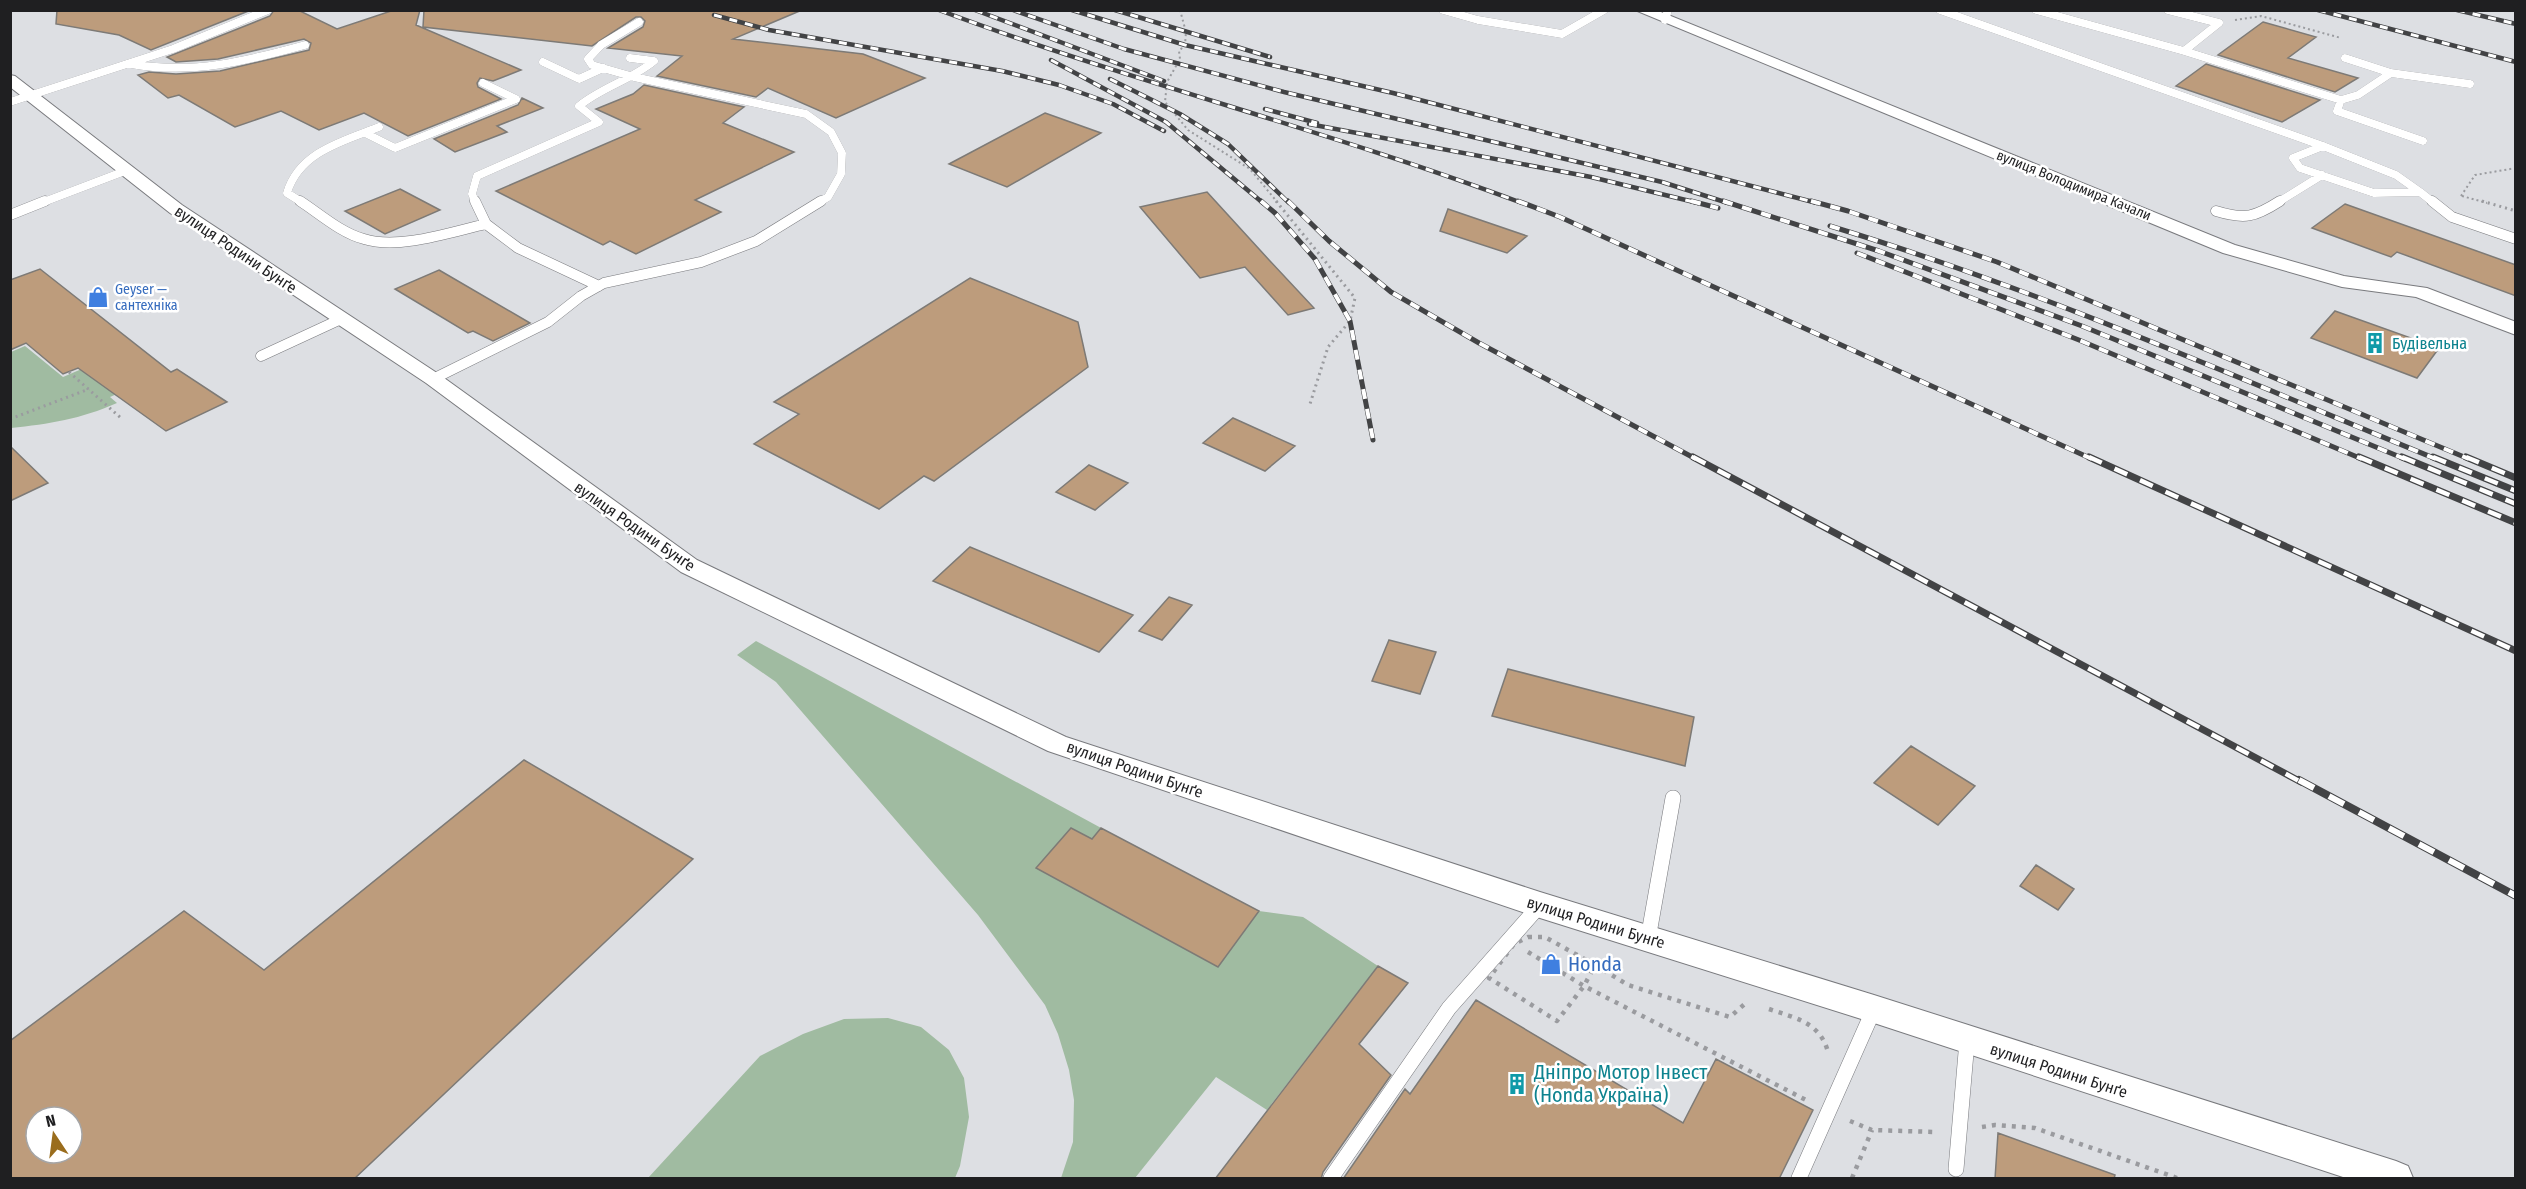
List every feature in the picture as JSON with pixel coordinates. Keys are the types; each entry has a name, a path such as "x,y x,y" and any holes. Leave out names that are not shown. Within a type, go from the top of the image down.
{"street":[{"name":"вулиця Володимира Качали","path":"1642,10 1667,15 1779,64 2229,249 2342,281 2420,292 2516,329"},
{"name":"вулиця Родини Бунґе","path":"10,79 21,99 176,209 433,379 689,566 1057,744 1539,905 1874,1009 2396,1179"}],"lane":[{"path":"21,99 131,64 229,28 268,10"},
{"path":"1443,10 1478,20 1562,34 1602,12"},
{"path":"1589,10 1602,12"},
{"path":"1940,10 2323,146 2396,175 2452,217 2516,239"},
{"path":"2036,10 2184,51 2342,100 2358,95 2391,73"},
{"path":"2168,10 2219,23"},
{"path":"433,379 548,322 581,296 599,286 701,262 756,241 828,197 841,174 842,153 831,132 806,114 633,77 592,65 588,59 601,45 639,22"},
{"path":"2184,51 2219,23"},
{"path":"131,64 150,69 183,71 233,65 305,45"},
{"path":"599,286 518,248 486,224 472,194 477,176 599,122 579,106 589,97 633,77 654,61 630,58"},
{"path":"2345,58 2391,73 2470,84"},
{"path":"543,62 579,79 603,68"},
{"path":"365,133 395,148 516,99 483,82"},
{"path":"2342,100 2337,111 2423,141"},
{"path":"379,127 308,160 289,180 287,193 363,240 380,242 418,239 486,224"},
{"path":"2323,146 2293,158 2300,168 2374,193 2420,192"},
{"path":"10,215 125,171"},
{"path":"2216,211 2236,218 2258,215 2322,176"},
{"path":"261,356 341,320"},
{"path":"1648,939 1673,798"},
{"path":"1331,1179 1449,1008 1539,905"},
{"path":"1799,1179 1874,1009"},
{"path":"1956,1169 1967,1041"}],"path":[{"path":"1180,10 1186,32 1185,45 1179,51 1180,59 1167,82 1165,102 1188,130 1250,169 1355,298 1350,321 1328,347 1310,404"},
{"path":"2219,23 2261,16 2360,44 2345,58"},
{"path":"2462,196 2475,175 2516,168"},
{"path":"69,372 121,418"},
{"path":"10,419 88,388"},
{"path":"1595,965 1584,986 1557,1021 1489,978 1514,944 1528,937 1545,937 1595,965 1628,985 1730,1017 1746,1000 1756,1004"},
{"path":"1514,944 1584,986 1807,1101 1872,1130 1958,1131 1995,1125 2035,1128 2177,1179"},
{"path":"1766,1008 1816,1027 1825,1038 1829,1051 1824,1061"},
{"path":"1807,1101 1811,1091"},
{"path":"1852,1179 1872,1130"}],"green space":[{"path":"25,346 63,377 126,350 162,374 110,397 117,403 104,409 65,420 11,428 11,352"},
{"path":"756,641 1103,829 1092,839 1071,828 1037,868 1218,967 1259,911 1303,917 1378,966 1267,1110 1216,1077 1135,1178 1061,1178 1073,1142 1074,1100 1069,1070 1058,1034 1045,1005 978,915 776,682 737,655"},
{"path":"888,1018 921,1027 949,1050 964,1078 969,1117 960,1166 955,1178 648,1178 760,1056 803,1034 844,1019"}],"building":[{"path":"57,10 251,10 151,50 119,35 56,24"},
{"path":"274,10 298,10 337,29 394,10 420,10 416,25 521,70 493,81 480,78 477,83 478,87 501,99 408,136 364,113 319,130 281,111 235,127 179,95 168,98 138,75 149,72 176,74 220,71 309,50 311,43 304,39 218,59 176,62 167,57 270,16"},
{"path":"424,10 802,10 733,39 863,54 925,78 836,118 768,88 756,97 657,76 682,56 608,48 643,27 645,21 641,17 636,17 592,46 423,27"},
{"path":"2263,22 2316,37 2288,58 2358,78 2335,92 2218,55"},
{"path":"2206,64 2320,100 2282,122 2176,86"},
{"path":"644,85 744,107 723,123 794,152 695,200 721,212 636,254 610,241 603,245 496,191 640,129 596,109 633,94"},
{"path":"522,98 543,108 497,126 507,132 455,152 434,139 518,105"},
{"path":"1045,113 1101,133 1007,187 949,164"},
{"path":"400,189 440,210 385,234 345,211"},
{"path":"1207,192 1314,308 1288,315 1245,267 1200,278 1140,207"},
{"path":"2345,204 2516,265 2516,296 2397,252 2391,257 2312,228"},
{"path":"1448,209 1527,236 1507,253 1440,231"},
{"path":"40,269 171,372 177,369 227,402 166,431 78,368 63,374 26,343 10,350 10,280"},
{"path":"439,270 530,323 493,341 473,331 468,333 395,289"},
{"path":"970,278 1078,322 1088,367 934,481 924,476 879,509 754,444 799,414 774,402"},
{"name":"Будівельна","path":"2335,311 2439,348 2417,378 2311,338"},
{"path":"1233,418 1295,446 1265,471 1203,443"},
{"path":"10,446 48,483 10,501"},
{"path":"1089,465 1128,483 1095,510 1056,492"},
{"path":"970,547 1133,615 1099,652 933,581"},
{"path":"1169,597 1192,605 1162,640 1139,631"},
{"path":"1389,640 1436,652 1420,694 1372,681"},
{"path":"1508,669 1694,717 1685,766 1492,716"},
{"path":"1911,746 1975,786 1938,825 1874,783"},
{"path":"524,760 693,859 354,1179 10,1179 10,1041 184,911 264,970"},
{"path":"1071,828 1092,839 1101,828 1259,911 1218,967 1036,868"},
{"path":"2036,865 2074,889 2058,910 2020,886"},
{"path":"1378,966 1408,983 1359,1044 1391,1075 1323,1172 1321,1179 1215,1179"},
{"name":"Дніпро Мотор Інвест (Honda Україна)","path":"1476,1000 1683,1123 1716,1059 1813,1110 1779,1179 1343,1179 1405,1089 1410,1094"},
{"path":"1998,1133 2115,1175 2114,1179 1995,1179"}],"railway":[{"path":"939,10 1011,36 1377,153 1522,203"},
{"path":"975,10 1164,81"},
{"path":"1013,10 1124,49 1284,92 1662,182 1728,203"},
{"path":"1072,10 1185,45 1393,93 1817,203"},
{"path":"1115,10 1270,57"},
{"path":"2318,10 2516,62"},
{"path":"2457,10 2516,24"},
{"path":"714,15 769,30 1002,71 1059,85 1113,104 1164,131"},
{"path":"1051,60 1166,122 1263,203"},
{"path":"1110,79 1180,114 1228,144 1289,203"},
{"path":"1265,109 1317,123"},
{"path":"1309,124 1591,177 1698,203"},
{"path":"1261,201 1275,213 1315,259 1350,321 1373,440"},
{"path":"1288,201 1329,241 1391,292 1479,343 1696,459"},
{"path":"1518,201 1560,217 2092,459"},
{"path":"1691,201 1718,208"},
{"path":"1723,201 1879,251 2082,326 2405,459"},
{"path":"1811,201 1848,211 1997,262 2469,459"},
{"path":"1830,226 1984,277 2136,335 2436,459"},
{"path":"1857,253 2079,340 2362,459"},
{"path":"1693,457 2301,782"},
{"path":"2089,457 2516,651"},
{"path":"2359,457 2516,523"},
{"path":"2402,457 2516,504"},
{"path":"2433,457 2516,491"},
{"path":"2466,457 2516,478"},
{"path":"2299,780 2516,896"}],"place":[{"name":"Geyser — сантехніка","path":"98,297"},
{"name":"Будівельна","path":"2375,343"},
{"name":"Honda","path":"1551,964"},
{"name":"Дніпро Мотор Інвест (Honda Україна)","path":"1517,1084"}]}
